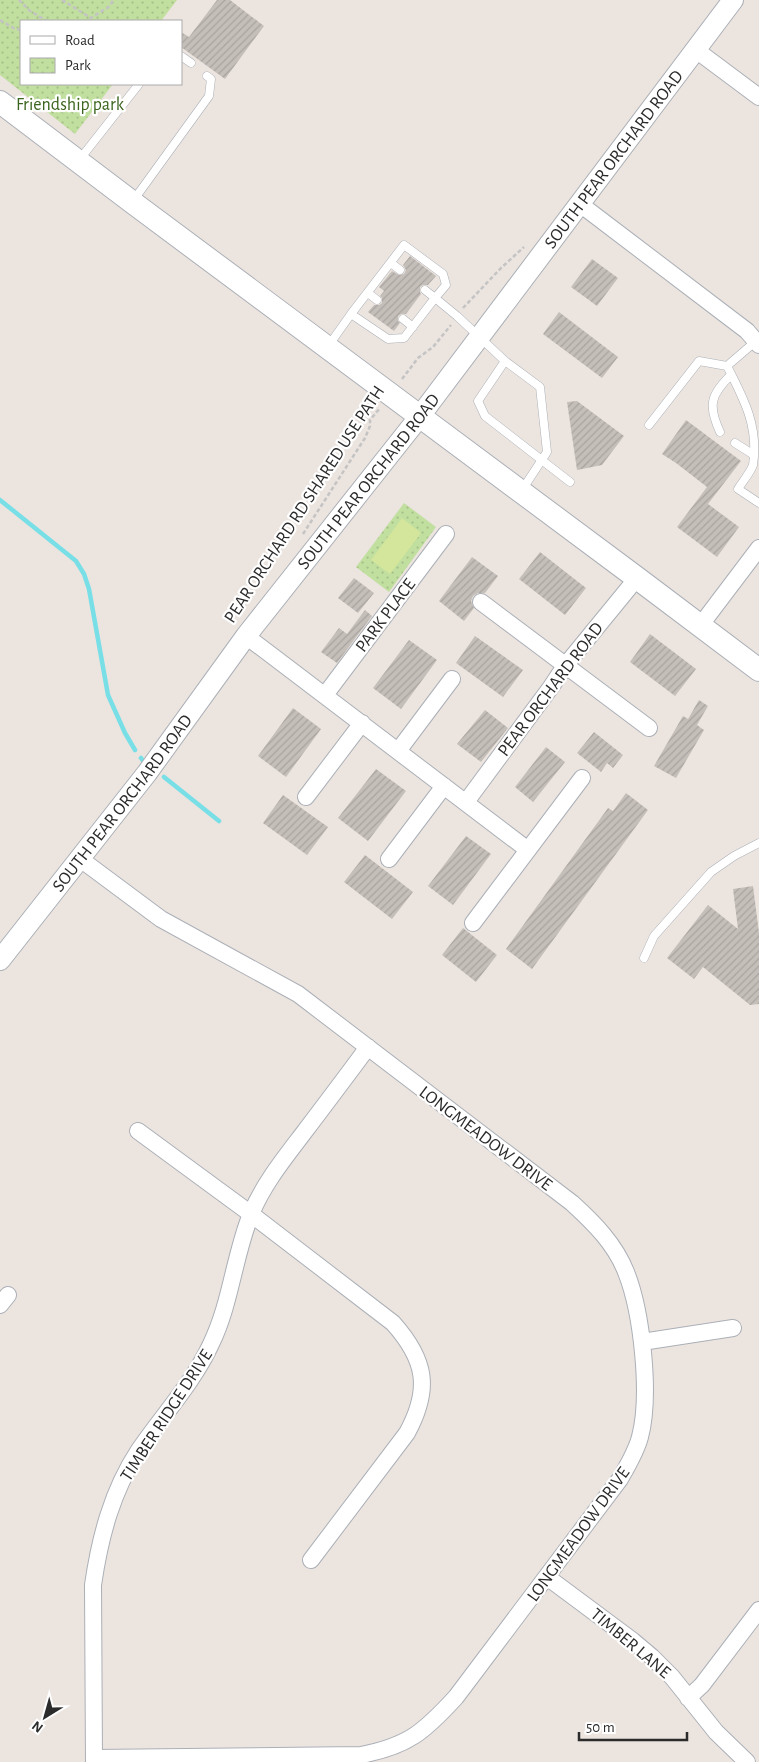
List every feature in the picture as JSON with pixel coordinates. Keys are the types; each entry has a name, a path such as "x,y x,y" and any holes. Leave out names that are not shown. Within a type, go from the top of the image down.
{"main road":[{"path":"0,102 759,670"}],"street":[{"name":"SOUTH PEAR ORCHARD ROAD","path":"0,960 147,773 246,636 420,416 733,0"},
{"path":"696,50 759,97"},
{"path":"580,204 747,331 758,343"},
{"name":"PARK PLACE","path":"325,695 446,534"},
{"path":"700,626 759,548"},
{"name":"PEAR ORCHARD ROAD","path":"466,802 552,687 565,666 637,578"},
{"path":"481,602 649,728"},
{"path":"246,636 528,850"},
{"path":"398,751 452,679"},
{"path":"306,797 362,723"},
{"path":"472,923 582,778"},
{"path":"389,859 444,786"},
{"name":"LONGMEADOW DRIVE","path":"79,858 161,919 298,994 596,1224 612,1246 626,1271 642,1342 645,1378 644,1412 640,1437 631,1460 620,1479 456,1697 427,1728 405,1742 385,1750 361,1756 285,1759 94,1760"},
{"name":"TIMBER RIDGE DRIVE","path":"94,1760 93,1585 97,1556 112,1504 139,1450 190,1380 211,1344 225,1310 239,1249 251,1214 262,1192 282,1161 368,1048"},
{"path":"138,1131 251,1214 393,1323 406,1338 416,1355 422,1387 421,1402 416,1418 407,1433 311,1560"},
{"path":"642,1342 732,1328"},
{"name":"TIMBER LANE","path":"547,1577 633,1641 672,1678 716,1732 746,1762"},
{"path":"688,1698 702,1685 759,1610"}],"lane":[{"path":"182,57 191,63"},
{"path":"132,202 209,96 211,79 207,76"},
{"path":"78,161 138,85"},
{"path":"327,347 404,245 442,274 446,285 404,338 388,339 352,314"},
{"path":"391,263 400,270"},
{"path":"425,290 457,316 505,361 540,387 547,452 521,491"},
{"path":"368,293 377,300"},
{"path":"403,319 413,327"},
{"path":"648,426 700,361 727,366 758,343"},
{"path":"505,361 491,387 478,400 485,416 570,482"},
{"path":"727,366 755,423 752,466 738,489 759,504"},
{"path":"720,432 712,415 712,404 720,386 731,375"},
{"path":"536,422 544,428"},
{"path":"735,443 754,455"},
{"path":"644,958 654,936 711,872 734,856 759,843"}],"path":[{"path":"19,0 30,11 45,20"},
{"path":"62,0 92,18 110,6 113,0"},
{"path":"0,20 14,29 20,30"},
{"name":"PEAR ORCHARD RD SHARED USE PATH","path":"302,536 368,433 370,420 390,394 418,358 433,347 470,299 529,242"}],"green space":[{"name":"Friendship park","path":"0,0 177,0 162,20 20,20 20,85 112,85 75,134 0,75"},
{"path":"404,503 436,527 389,592 356,567"},
{"path":"402,518 421,533 390,574 371,560"}],"building":[{"path":"217,0 230,0 264,26 225,79 182,48 182,33 189,37"},
{"path":"410,256 436,276 428,285 420,287 421,294 406,314 398,316 400,323 394,331 368,312 374,305 382,303 380,296 384,291 379,287 392,271 399,275 404,274 406,270 403,265"},
{"path":"592,259 618,278 597,306 571,287"},
{"path":"559,312 618,357 602,378 543,334"},
{"path":"577,401 624,436 602,465 577,470 567,402"},
{"path":"686,420 741,461 708,504 739,527 717,557 677,527 707,487 662,454"},
{"path":"540,552 586,588 565,615 519,579"},
{"path":"472,557 498,576 485,593 478,593 473,596 471,601 474,608 464,621 439,601"},
{"path":"354,578 374,593 358,613 338,598"},
{"path":"365,610 372,616 337,663 321,652 339,628 347,634"},
{"path":"650,634 696,669 675,696 630,662"},
{"path":"475,636 523,670 503,697 456,663"},
{"path":"409,640 437,660 401,709 373,688"},
{"path":"699,700 708,706 697,725 704,730 676,778 654,766 683,716 688,719"},
{"path":"293,708 321,729 286,777 258,756"},
{"path":"485,710 508,728 481,762 457,744"},
{"path":"594,732 623,755 613,768 607,763 601,772 577,753"},
{"path":"546,747 565,762 533,802 515,787"},
{"path":"376,769 406,791 368,841 338,818"},
{"path":"626,793 648,810 532,969 506,949 608,808 613,811"},
{"path":"283,795 328,827 307,855 263,823"},
{"path":"466,836 491,854 453,905 428,886"},
{"path":"365,855 413,892 392,919 344,882"},
{"path":"753,886 759,933 759,1004 750,1005 703,967 694,979 667,958 708,905 738,929 733,889"},
{"path":"463,928 497,955 476,982 442,955"}],"waterway":[{"path":"0,500 76,561 84,574 89,589 108,695 135,750"},
{"path":"141,758 144,762"},
{"path":"164,777 219,821"}]}
